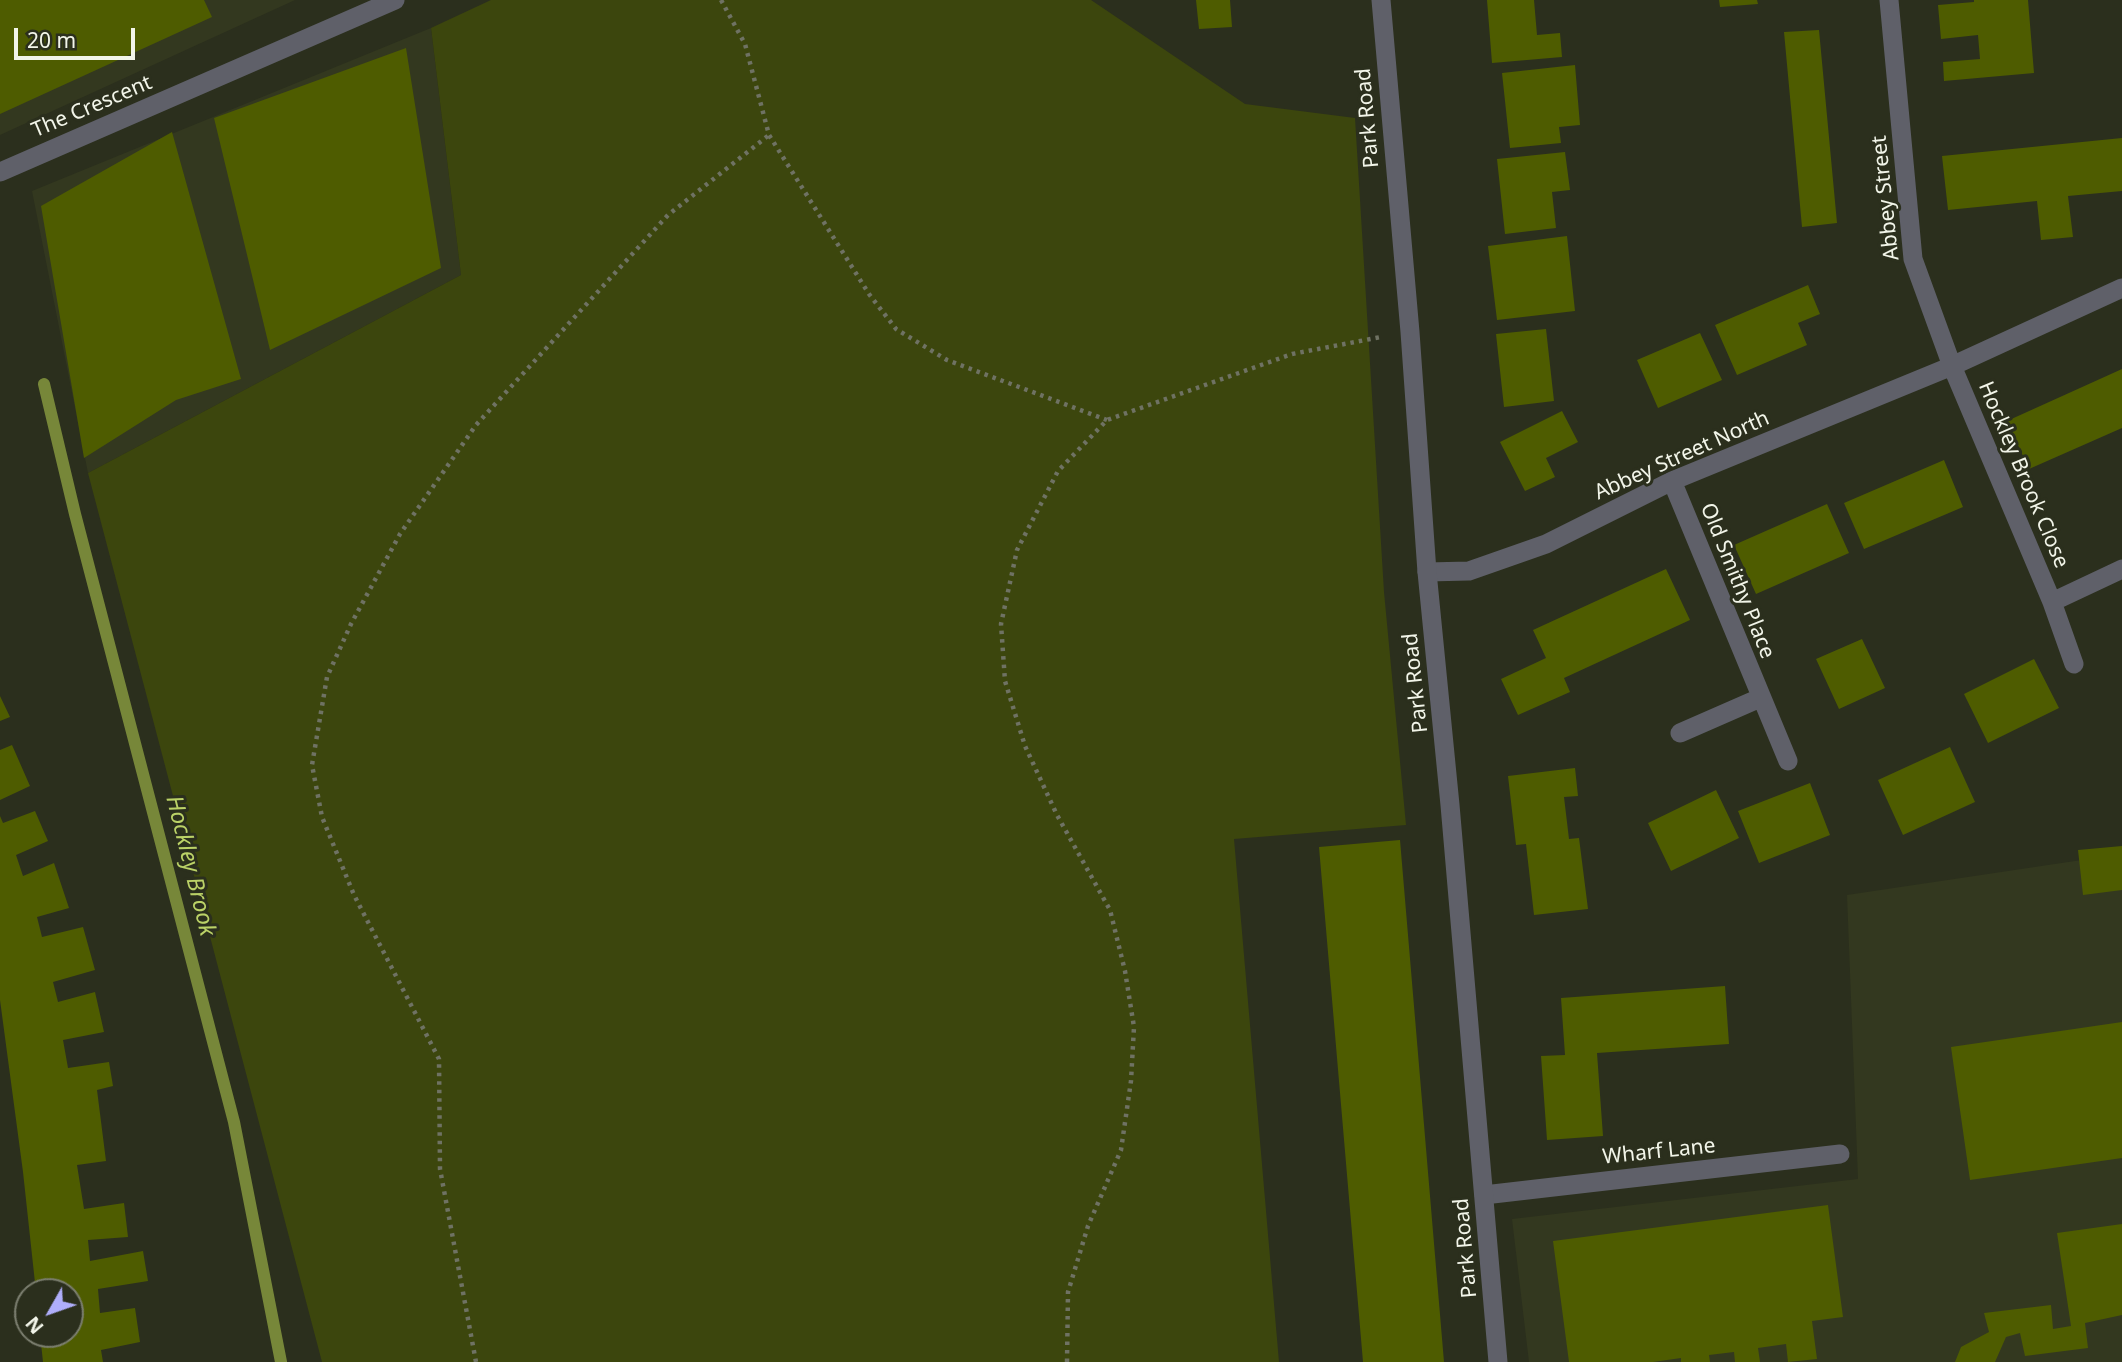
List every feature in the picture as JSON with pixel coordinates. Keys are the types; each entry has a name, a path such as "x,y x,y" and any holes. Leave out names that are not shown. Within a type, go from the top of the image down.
{"street":[{"name":"The Crescent","path":"0,172 395,0"},
{"name":"Park Road","path":"1381,0 1410,331 1427,572 1442,714 1498,1362"},
{"name":"Abbey Street","path":"1889,0 1913,259 1952,366"},
{"path":"1952,366 2122,288"},
{"name":"Abbey Street North","path":"1427,572 1469,571 1546,544 1672,481 1952,366"},
{"name":"Hockley Brook Close","path":"1952,366 2052,602 2074,664"},
{"name":"Old Smithy Place","path":"1672,481 1788,761"},
{"name":"Hockley Brook Close","path":"2052,602 2122,569"},
{"path":"1680,733 1760,698"},
{"name":"Wharf Lane","path":"1484,1195 1840,1154"}],"path":[{"path":"721,0 745,44 769,135 869,294 896,329 947,360 1107,420"},
{"path":"476,1362 440,1169 439,1059 354,895 322,817 312,765 327,677 351,624 400,534 477,425 668,215 769,135"},
{"path":"1067,1362 1068,1292 1088,1226 1121,1150 1131,1081 1134,1027 1125,971 1110,910 1057,815 1025,746 1005,681 1001,624 1017,550 1058,471 1107,420 1292,354 1410,331"}],"shaded area":[{"path":"0,0 295,0 0,135"},
{"path":"431,28 461,275 88,473 32,191"},
{"path":"2122,854 2122,1362 1529,1362 1512,1219 1858,1179 1847,895"}],"green space":[{"path":"491,0 1091,0 1245,104 1355,118 1384,592 1406,825 1234,839 1279,1362 322,1362 88,473 461,275 431,28"}],"building":[{"path":"0,0 204,0 212,17 0,114"},
{"path":"1196,0 1230,0 1232,27 1199,29"},
{"path":"1487,0 1534,0 1537,35 1560,33 1562,57 1492,63"},
{"path":"1719,0 1757,0 1758,4 1720,7"},
{"path":"1974,0 2028,0 2034,73 1944,81 1943,62 1980,59 1978,35 1941,39 1938,5"},
{"path":"1819,30 1837,223 1802,227 1784,32"},
{"path":"406,48 441,268 270,350 214,118"},
{"path":"1575,65 1580,125 1559,127 1561,143 1510,148 1502,73"},
{"path":"172,132 241,379 176,400 84,458 41,206"},
{"path":"2122,138 2122,191 2068,196 2073,237 2041,240 2037,201 1948,210 1942,156"},
{"path":"1565,152 1570,190 1552,192 1556,228 1505,234 1497,159"},
{"path":"1567,236 1575,311 1497,320 1488,246"},
{"path":"1808,285 1820,314 1798,323 1807,345 1737,375 1715,325"},
{"path":"1546,329 1554,401 1504,407 1496,334"},
{"path":"1700,333 1722,380 1658,408 1637,360"},
{"path":"2122,369 2122,428 2029,469 2007,421"},
{"path":"1562,411 1578,442 1546,458 1555,477 1525,491 1500,442"},
{"path":"1944,460 1963,507 1864,549 1844,503"},
{"path":"1827,504 1849,553 1756,594 1734,545"},
{"path":"1666,569 1690,620 1564,678 1570,692 1518,715 1501,679 1546,658 1533,630"},
{"path":"1862,639 1885,688 1839,709 1816,659"},
{"path":"2034,659 2059,708 1988,743 1964,694"},
{"path":"0,696 10,717 0,721"},
{"path":"12,745 30,786 0,800 0,750"},
{"path":"1950,747 1975,802 1903,835 1878,780"},
{"path":"1575,768 1578,796 1564,797 1569,839 1579,838 1588,909 1534,915 1526,844 1516,845 1508,776"},
{"path":"1810,783 1830,835 1759,863 1738,811"},
{"path":"1716,790 1739,838 1671,871 1648,823"},
{"path":"35,811 48,841 16,855 23,876 54,863 69,908 37,917 42,937 83,927 95,970 53,982 58,1002 95,992 104,1032 63,1040 68,1068 109,1062 113,1086 97,1090 106,1161 77,1165 84,1209 124,1203 128,1237 88,1240 90,1261 143,1251 148,1281 98,1289 100,1313 135,1308 140,1342 101,1350 103,1362 43,1362 42,1348 84,1348 84,1278 34,1278 0,1000 0,816 3,823"},
{"path":"1400,840 1444,1362 1363,1362 1319,847"},
{"path":"2122,846 2122,890 2083,895 2078,850"},
{"path":"1725,986 1729,1044 1597,1053 1603,1136 1547,1140 1541,1056 1565,1055 1561,998"},
{"path":"2122,1022 2122,1158 1970,1180 1951,1047"},
{"path":"1828,1205 1843,1317 1812,1321 1817,1359 1788,1362 1786,1344 1758,1348 1760,1362 1735,1362 1734,1352 1709,1355 1710,1362 1681,1362 1681,1358 1653,1362 1569,1362 1553,1241"},
{"path":"2122,1224 2122,1315 2085,1323 2088,1348 2025,1356 2020,1333 2006,1337 1995,1362 1955,1362 1961,1347 1989,1332 1984,1313 2051,1305 2053,1329 2071,1326 2057,1233"}],"waterway":[{"name":"Hockley Brook","path":"44,384 75,514 234,1122 281,1362"}]}
